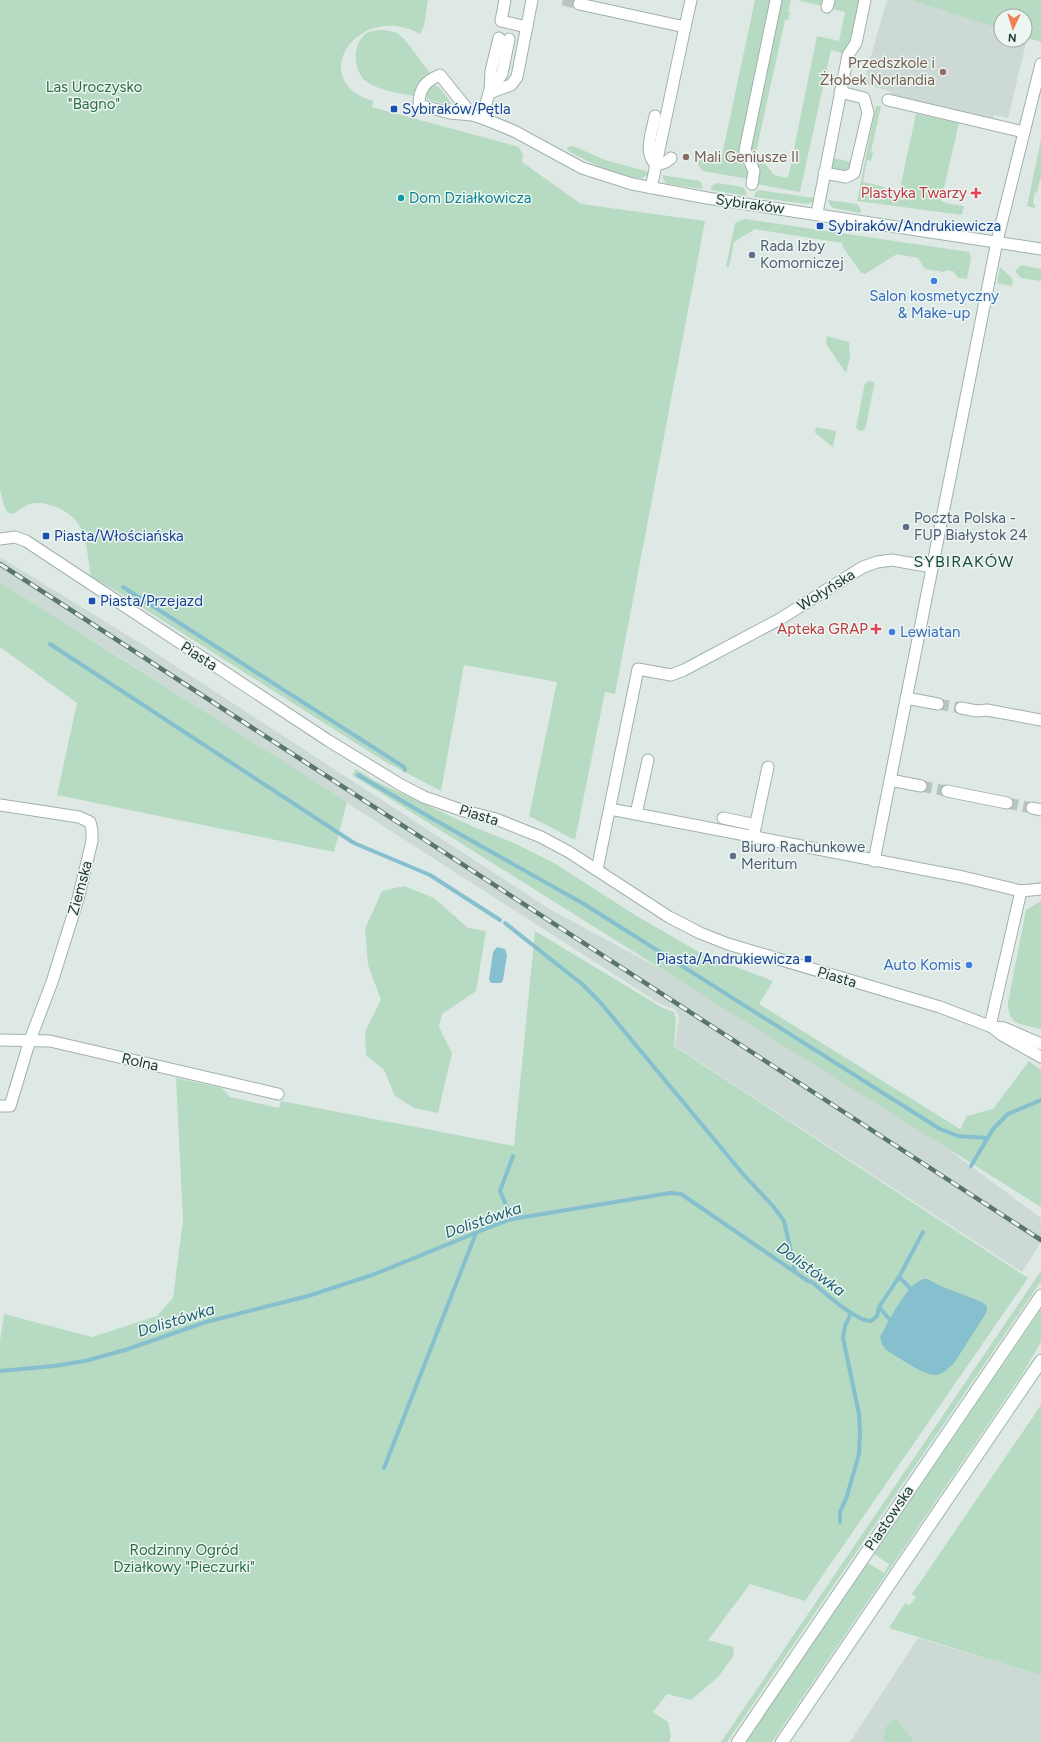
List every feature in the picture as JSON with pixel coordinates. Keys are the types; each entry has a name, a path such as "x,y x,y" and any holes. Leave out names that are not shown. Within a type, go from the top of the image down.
{"main road":[{"name":"Piastowska","path":"738,1742 1041,1296"},
{"path":"782,1742 1041,1361"}],"street":[{"path":"505,0 501,21 526,27"},
{"path":"489,93 511,85 517,77 532,0"},
{"path":"651,188 692,0"},
{"path":"752,184 754,171 744,150 776,0"},
{"path":"817,213 848,55 856,43 865,0"},
{"path":"579,4 685,28"},
{"path":"477,117 489,93 502,74 504,38"},
{"path":"874,861 997,241 1041,64"},
{"path":"440,74 477,117 450,113 419,105 419,98 423,86 431,78 440,74"},
{"path":"824,173 846,177 854,173 868,113 864,98 840,92"},
{"path":"888,100 1024,132"},
{"path":"655,116 648,151 651,160 656,165"},
{"name":"Sybiraków","path":"477,117 514,131 558,156 592,172 615,180 707,198 817,213 1041,249"},
{"path":"656,165 666,162 671,158"},
{"name":"Piasta","path":"0,539 15,537 26,541 311,729 401,785 424,797 445,805 526,830 556,844 669,917 700,933 728,944 940,1007 991,1026 1004,1028 1041,1044"},
{"name":"Wołyńska","path":"610,810 638,669 671,675 684,670 780,619 870,564 892,560 932,568"},
{"path":"906,698 938,704"},
{"path":"961,708 977,711 987,710 1041,720"},
{"path":"636,814 650,774 648,760"},
{"path":"754,837 768,767"},
{"path":"890,780 921,786"},
{"path":"947,791 1007,804"},
{"name":"Ziemska","path":"0,805 79,817 90,822 92,830 92,841 78,899 52,982 30,1040"},
{"path":"597,870 610,810 963,878 1021,891 1041,889"},
{"path":"723,818 756,824"},
{"path":"991,1026 1021,891"},
{"name":"Piasta","path":"991,1026 1002,1035 1041,1057"},
{"name":"Rolna","path":"0,1040 50,1041 278,1094"},
{"path":"0,1106 10,1106 30,1040"}],"shaded area":[{"name":"Przedszkole i Żłobek Norlandia","path":"887,0 911,0 993,26 993,48 1025,48 1008,118 994,115 993,120 892,95 889,91 863,84"},
{"path":"0,557 140,643 551,910 700,990 914,1124 1041,1218 1041,1242 1022,1272 675,1046 679,1017 675,1009 662,1005 0,582"},
{"path":"918,1638 1041,1675 1041,1742 850,1742"}],"green space":[{"name":"Las Uroczysko \"Bagno\"","path":"0,0 428,0 424,26 420,34 398,26 377,27 360,35 348,47 341,62 343,77 353,91 373,101 372,107 519,147 523,155 522,162 581,204 705,221 615,694 605,692 575,840 529,816 557,682 464,665 441,791 384,761 116,591 91,577 86,547 81,529 66,512 52,505 36,503 29,504 13,514 8,513 4,506 0,490"},
{"path":"755,0 772,0 740,152 751,173 749,179 703,171 693,158 696,156 721,160"},
{"path":"776,0 791,0 788,12 790,12 788,20 785,20 756,152 774,175 788,178 817,36 839,41 845,12 798,0 872,0 865,3 848,55 831,50 800,192 756,184 745,150"},
{"path":"911,0 1041,0 1041,42 1033,40 1033,8 993,8 993,26"},
{"path":"385,30 397,33 405,40 430,73 419,83 414,96 378,88 367,82 359,72 356,58 358,43 367,33 371,31"},
{"path":"434,85 440,88 451,103 451,106 427,99 426,92"},
{"path":"876,106 881,106 871,151 873,152 871,161 867,160 863,182 885,187 884,191 899,193 916,114 959,123 941,201 949,204 964,206 962,215 857,201"},
{"path":"1041,140 1041,176 1037,193 1035,192 1033,203 1036,207 1034,208 1027,206"},
{"path":"573,146 605,160 649,172 644,177 640,178 612,172 570,152 567,149 568,147"},
{"path":"827,157 858,163 854,173 824,173"},
{"path":"662,175 700,181 703,189 668,184 665,182"},
{"path":"716,183 743,187 746,192 746,196 711,190 711,187"},
{"path":"758,190 815,198 813,202 806,204 754,197"},
{"path":"828,200 857,204 861,210 860,213 833,208"},
{"path":"745,219 969,252 971,258 967,279 958,278 953,271 947,270 944,272 925,269 918,258 897,254 865,274 861,273 843,247 842,243 755,229 734,242 729,267 726,267 735,223"},
{"path":"1021,265 1041,269 1041,281 1021,278 1015,271"},
{"path":"1000,267 1013,279 1012,286 997,283"},
{"path":"827,336 849,342 850,358 846,373 826,344"},
{"path":"869,381 874,382 874,386 865,429 862,431 858,430 856,427 865,383"},
{"path":"816,427 836,431 833,447 815,433"},
{"path":"0,582 347,802 334,852 57,795 77,703 0,647"},
{"path":"356,769 375,781 474,827 514,843 556,864 635,915 704,955 773,981 759,1004 960,1129 967,1116 993,1109 1029,1061 1041,1070 1041,1207 352,775"},
{"path":"404,886 434,898 468,928 486,931 476,991 442,1014 439,1027 452,1053 438,1113 414,1108 395,1096 384,1070 366,1055 365,1032 381,1000 368,965 365,929 382,891"},
{"path":"1041,901 1041,1029 1022,1025 1013,1020 1010,1016 1008,1003 1026,910"},
{"name":"Rodzinny Ogród Działkowy \"Pieczurki\"","path":"535,931 661,1007 674,1012 676,1019 674,1046 1028,1278 805,1601 750,1584 708,1640 733,1647 734,1655 718,1677 691,1700 667,1694 653,1712 668,1722 671,1736 669,1742 0,1742 0,1341 4,1314 92,1337 157,1316 173,1298 183,1220 176,1078 222,1088 230,1097 279,1108 281,1101 514,1146"},
{"path":"1041,1271 1041,1281 727,1742 721,1742"},
{"path":"1041,1309 1041,1342 1023,1373 772,1742 746,1742 868,1563 884,1573 889,1564 874,1554"},
{"path":"1041,1405 1041,1675 889,1628 905,1603 910,1605 916,1597 912,1594"},
{"path":"895,1719 914,1742 884,1742 884,1735 887,1725"}],"water":[{"path":"497,947 505,949 507,955 503,980 501,983 491,983 489,980 493,952"},
{"path":"923,1279 928,1279 938,1285 982,1302 987,1306 987,1311 983,1318 954,1363 948,1369 936,1375 918,1369 886,1350 880,1337 904,1296 910,1288"}],"waterway":[{"path":"123,587 404,767 405,770"},
{"path":"50,644 354,843 430,875 500,920"},
{"path":"358,775 584,904 940,1129 958,1136 987,1138"},
{"path":"505,923 582,984 600,1002 743,1174 773,1206 784,1221 794,1271"},
{"name":"Dolistówka","path":"971,1166 993,1129 1008,1114 1041,1100"},
{"path":"512,1219 500,1191 513,1156"},
{"name":"Dolistówka","path":"0,1371 54,1366 85,1361 125,1350 206,1322 308,1296 375,1274 512,1219 670,1193 681,1194 808,1281 812,1282 849,1312 864,1320 871,1321 877,1316 879,1307 899,1277 923,1232"},
{"path":"384,1468 476,1233"},
{"path":"899,1277 910,1288"},
{"path":"879,1307 890,1320"},
{"path":"840,1522 840,1512 847,1496 859,1454 859,1414 843,1338 845,1326 851,1313"}],"tunnel":[{"path":"563,0 579,4"},
{"path":"938,704 961,708"},
{"path":"921,786 947,791"},
{"path":"1007,803 1032,808"}],"railway":[{"path":"0,564 1041,1240"}],"place":[{"name":"Przedszkole i Żłobek Norlandia","path":"943,72"},
{"name":"Sybiraków/Pętla","path":"394,109"},
{"name":"Mali Geniusze II","path":"686,157"},
{"name":"Plastyka Twarzy","path":"976,193"},
{"name":"Dom Działkowicza","path":"401,198"},
{"name":"Sybiraków/Andrukiewicza","path":"820,226"},
{"name":"Rada Izby Komorniczej","path":"752,255"},
{"name":"Salon kosmetyczny & Make-up","path":"934,281"},
{"name":"Poczta Polska - FUP Białystok 24","path":"906,527"},
{"name":"Piasta/Włościańska","path":"46,536"},
{"name":"Piasta/Przejazd","path":"92,601"},
{"name":"Apteka GRAP","path":"876,629"},
{"name":"Lewiatan","path":"892,632"},
{"name":"Biuro Rachunkowe Meritum","path":"733,856"},
{"name":"Piasta/Andrukiewicza","path":"808,959"},
{"name":"Auto Komis","path":"969,965"}],"district":[{"name":"SYBIRAKÓW","path":"964,561"}]}
